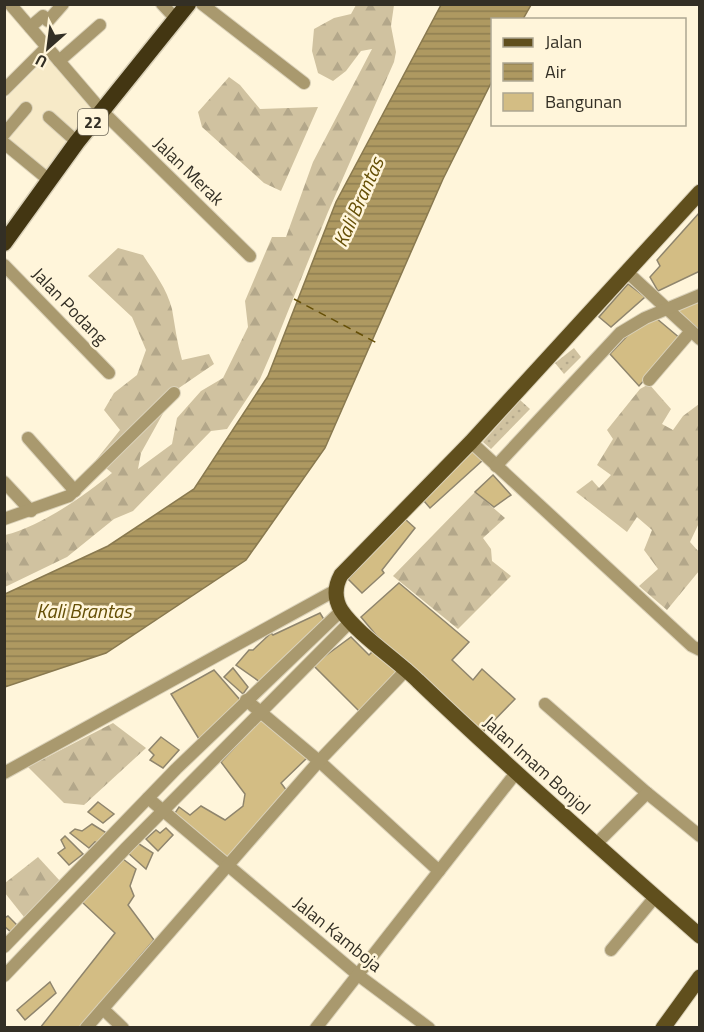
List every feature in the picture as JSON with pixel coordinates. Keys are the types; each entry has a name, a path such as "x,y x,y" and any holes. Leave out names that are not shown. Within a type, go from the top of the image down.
{"highway":[{"name":"22","path":"4,243 77,142 188,4"}],"main road":[{"path":"346,616 336,590 341,575 471,442 699,192"},
{"name":"Jalan Imam Bonjol","path":"346,616 406,669 515,774 699,936"},
{"path":"663,1028 699,977"}],"street":[{"name":"Jalan Merak","path":"10,4 102,111 250,256"},
{"path":"30,27 43,16 48,21 63,4"},
{"path":"162,4 176,19"},
{"path":"202,4 304,83"},
{"path":"59,61 100,25"},
{"path":"4,90 47,47"},
{"path":"4,134 26,108"},
{"path":"49,117 77,142"},
{"path":"4,143 49,180"},
{"name":"Jalan Podang","path":"4,265 110,373"},
{"path":"627,272 695,335 649,380"},
{"path":"490,461 607,345 638,321 699,295"},
{"path":"4,519 59,501 75,491 174,393"},
{"path":"28,438 75,491"},
{"path":"471,442 699,650"},
{"path":"4,482 30,511"},
{"path":"4,773 336,590"},
{"path":"4,976 164,812 254,708 346,616"},
{"path":"4,947 148,798 254,708 346,616"},
{"path":"86,1028 319,761 406,669"},
{"path":"545,704 699,836"},
{"path":"254,708 319,761 439,871"},
{"path":"316,1028 515,774"},
{"path":"596,844 647,793"},
{"name":"Jalan Kamboja","path":"148,798 358,975 429,1028"},
{"path":"611,950 655,897"},
{"path":"103,1009 123,1028"}],"shaded area":[{"path":"50,55 100,106 44,178 4,136 4,100"}],"green space":[{"path":"356,5 394,5 391,26 396,52 394,62 328,212 260,379 227,429 211,431 133,511 114,519 67,557 5,587 5,535 47,518 75,501 112,473 96,460 120,430 104,410 114,393 137,375 146,350 132,317 88,276 118,248 143,255 170,302 182,360 209,354 214,364 176,390 141,453 138,469 172,444 177,418 201,391 223,378 248,327 245,301 272,237 286,237 313,162 372,49 361,51 346,71 333,81 318,73 312,51 314,29 334,18 351,14"},
{"path":"229,77 240,85 260,109 318,107 281,191 264,183 202,127 198,112"},
{"path":"574,348 581,357 564,374 555,363"},
{"path":"649,384 671,409 662,424 673,430 683,416 699,404 699,523 690,542 699,552 699,571 667,610 639,586 658,569 644,550 652,530 637,517 627,532 576,492 592,480 599,488 611,475 597,465 613,439 607,430 640,389"},
{"path":"520,400 530,409 491,449 483,442"},
{"path":"475,492 505,518 483,538 491,549 492,561 511,576 458,629 393,576"},
{"path":"113,723 146,748 84,805 64,803 28,767"},
{"path":"38,857 60,881 24,917 5,893 5,883"}],"water":[{"name":"Kali Brantas","path":"441,5 531,5 524,18 491,18 491,83 443,179 325,448 246,560 106,653 5,687 5,594 108,546 194,489 268,376 336,202"}],"building":[{"path":"700,212 700,271 658,291 650,277 660,266 657,260"},
{"path":"628,284 645,297 611,327 599,317"},
{"path":"700,300 700,330 676,311"},
{"path":"656,318 681,339 639,386 610,354 630,333"},
{"path":"471,449 483,460 430,508 424,501"},
{"path":"493,475 511,495 494,507 475,492"},
{"path":"405,519 415,528 382,570 384,573 362,593 348,579"},
{"path":"399,583 469,642 452,660 473,680 482,669 515,699 482,733 376,635 361,617"},
{"path":"320,613 325,621 260,682 236,665 249,650 253,650 271,633 273,635"},
{"path":"351,637 369,655 375,649 399,673 361,713 313,665"},
{"path":"233,668 248,687 243,694 224,677"},
{"path":"214,670 241,701 199,739 171,694"},
{"path":"261,719 309,756 281,783 287,791 228,859 173,816 179,807 190,815 201,806 225,820 243,806 245,794 221,762"},
{"path":"161,737 179,750 163,768 150,760 154,755 149,750"},
{"path":"98,802 114,814 103,823 88,812"},
{"path":"92,824 108,834 100,844 95,842 89,848 70,833 75,829 82,831"},
{"path":"166,828 173,835 158,851 146,839 156,830 160,833"},
{"path":"65,836 83,854 69,865 58,853 65,848 61,840"},
{"path":"136,842 153,853 146,869 128,853"},
{"path":"123,859 136,869 130,886 134,896 128,905 154,940 79,1028 40,1028 115,933 82,902"},
{"path":"8,916 19,927 11,932 4,926 4,918"},
{"path":"50,982 56,993 25,1020 17,1010"}],"ferry route":[{"path":"294,299 379,344"}]}
